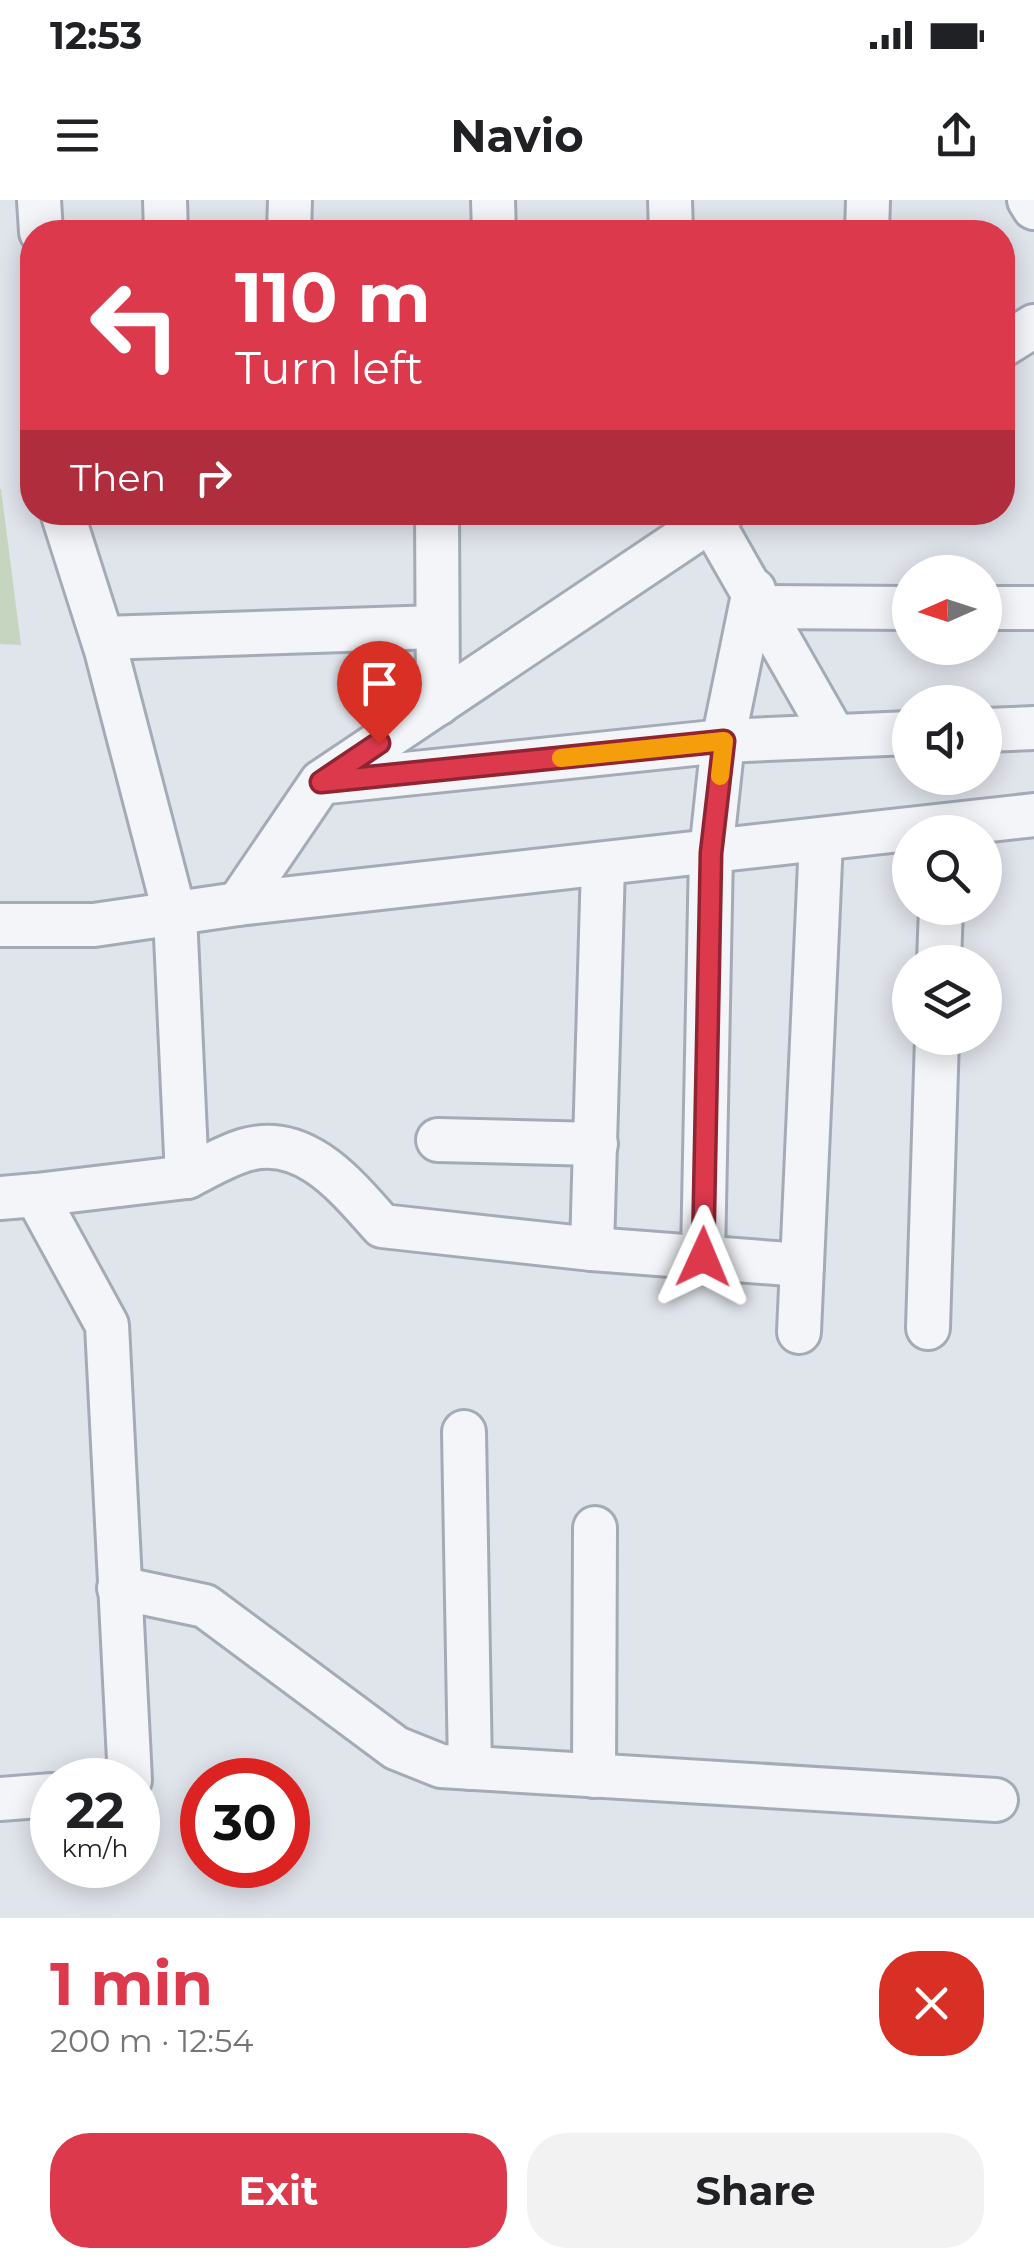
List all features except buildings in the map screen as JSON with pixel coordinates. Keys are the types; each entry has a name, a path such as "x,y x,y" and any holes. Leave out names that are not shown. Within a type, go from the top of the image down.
{"street":[{"path":"1029,200 1034,208"},
{"path":"66,525 103,638 175,915 187,1177"},
{"path":"437,525 438,704"},
{"path":"238,904 321,782 704,525"},
{"path":"722,525 834,736"},
{"path":"759,598 892,607"},
{"path":"703,1257 711,853 724,741 759,598"},
{"path":"1002,608 1034,608"},
{"path":"103,638 437,627"},
{"path":"1002,729 1034,728"},
{"path":"321,782 724,741 892,734"},
{"path":"1002,820 1034,815"},
{"path":"0,925 94,925 238,904 892,834"},
{"path":"799,1332 821,840"},
{"path":"592,1249 603,865"},
{"path":"928,1328 936,1055"},
{"path":"438,1140 596,1144"},
{"path":"129,1758 107,1325 18,1196 187,1177 247,1149 293,1151 326,1166 382,1226 592,1249 802,1265"},
{"path":"464,1432 470,1768"},
{"path":"594,1776 595,1528"},
{"path":"119,1588 205,1606 396,1748 442,1766 996,1800"},
{"path":"0,1798 30,1796"}],"green space":[{"path":"1,489 21,645 0,644"}],"slow traffic":[{"path":"561,758 724,741 720,776"}],"route":[{"path":"379,743 321,782 724,741 711,853 703,1257"}]}
